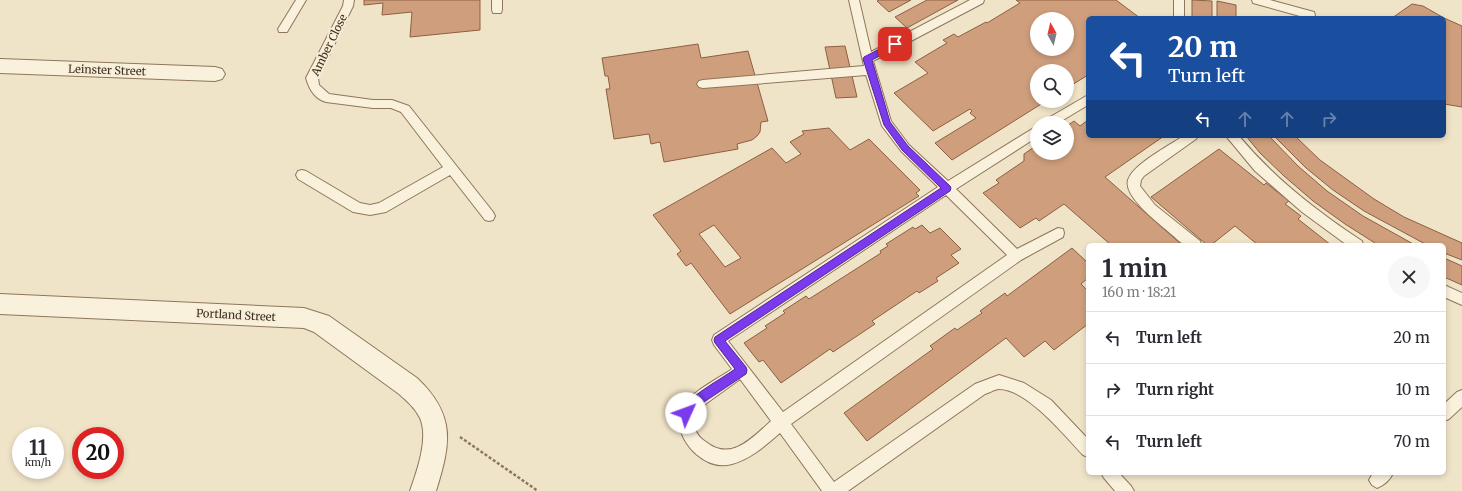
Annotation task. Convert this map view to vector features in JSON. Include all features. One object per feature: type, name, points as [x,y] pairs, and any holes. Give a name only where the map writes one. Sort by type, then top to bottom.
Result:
[{"type":"street","name":"Leinster Street","points":[[0,66],[215,74]]},
{"type":"street","name":"Portland Street","points":[[0,304],[304,318],[321,323],[408,386],[419,395],[427,405],[433,419],[436,433],[435,449],[423,491]]},
{"type":"lane","points":[[283,29],[300,0]]},
{"type":"lane","name":"Amber Close","points":[[349,0],[348,6],[312,78],[314,87],[326,98],[392,104],[405,109],[489,216]]},
{"type":"lane","points":[[854,0],[868,64],[886,123],[905,148],[1016,256]]},
{"type":"lane","points":[[704,84],[868,64],[979,0]]},
{"type":"lane","points":[[1179,0],[1179,16]]},
{"type":"lane","points":[[1257,0],[1310,15]]},
{"type":"lane","points":[[1060,116],[1086,99]]},
{"type":"lane","points":[[831,491],[719,340],[947,188],[1030,135]]},
{"type":"lane","points":[[1189,138],[1140,172],[1134,178],[1134,185],[1136,192],[1147,204],[1193,243]]},
{"type":"lane","points":[[1234,138],[1250,158],[1288,194],[1326,224],[1354,243]]},
{"type":"lane","points":[[302,175],[357,208],[370,210],[382,208],[451,168]]},
{"type":"lane","points":[[742,370],[695,403],[686,413],[685,425],[692,439],[706,454],[724,459],[743,453],[781,422],[1016,256],[1058,234]]},
{"type":"lane","points":[[1446,292],[1462,299]]},
{"type":"lane","points":[[835,491],[980,389],[999,382],[1019,388],[1046,405],[1086,448]]},
{"type":"lane","points":[[1446,412],[1462,397]]},
{"type":"lane","points":[[1111,475],[1126,491]]},
{"type":"path","points":[[433,419],[538,491]]},
{"type":"building","points":[[364,0],[480,0],[480,30],[410,37],[412,12],[382,15],[383,3],[364,5]]},
{"type":"building","points":[[911,0],[889,12],[877,1]]},
{"type":"building","points":[[927,0],[958,0],[907,28],[895,17]]},
{"type":"building","points":[[1016,0],[1116,0],[1137,16],[1086,16],[1086,76],[1074,84],[1074,64],[1030,64],[1030,108],[1035,108],[952,160],[935,143],[976,118],[970,113],[972,111],[970,109],[933,131],[894,93],[928,73],[915,62],[947,43],[943,40],[954,34],[958,37],[986,22],[987,23],[1020,3]]},
{"type":"building","points":[[1192,0],[1212,1],[1212,16],[1192,16]]},
{"type":"building","points":[[1217,1],[1236,5],[1236,16],[1217,16]]},
{"type":"building","points":[[1412,4],[1423,6],[1440,16],[1395,16]]},
{"type":"building","points":[[1446,19],[1462,26],[1462,107],[1446,104]]},
{"type":"building","points":[[698,44],[701,58],[748,51],[768,121],[761,122],[760,132],[757,136],[752,140],[737,144],[738,149],[664,162],[660,142],[651,144],[649,134],[614,139],[606,89],[610,89],[608,76],[605,76],[602,58]]},
{"type":"building","points":[[845,46],[857,97],[836,98],[825,47]]},
{"type":"building","points":[[1074,121],[1080,126],[1086,122],[1086,138],[1161,138],[1105,177],[1180,243],[1109,243],[1064,204],[1039,221],[1036,218],[1020,228],[983,193],[999,183],[996,180],[1024,161],[1024,154],[1030,150],[1030,160],[1074,160]]},
{"type":"building","points":[[829,128],[850,150],[869,139],[920,190],[916,193],[919,196],[730,314],[691,263],[686,266],[677,254],[681,251],[653,215],[772,148],[786,163],[801,154],[790,142],[804,134],[802,131]],"holes":[[[714,225],[741,258],[725,267],[699,234]]]},
{"type":"building","points":[[1248,138],[1271,138],[1298,166],[1327,191],[1363,216],[1411,243],[1375,243],[1313,201],[1260,153]]},
{"type":"building","points":[[1276,138],[1297,138],[1320,160],[1374,199],[1404,217],[1462,243],[1462,260],[1446,254],[1446,243],[1423,243],[1364,211],[1333,190],[1306,168]]},
{"type":"building","points":[[1219,149],[1264,185],[1266,183],[1289,201],[1285,204],[1301,216],[1298,219],[1328,243],[1256,243],[1235,226],[1214,243],[1205,243],[1151,197]]},
{"type":"building","points":[[922,225],[930,233],[940,228],[961,249],[951,255],[959,263],[936,278],[938,281],[919,293],[917,291],[872,321],[875,324],[833,352],[830,349],[781,383],[763,360],[759,362],[744,343],[767,328],[765,326],[785,313],[783,311],[806,296],[809,299],[881,253],[880,251],[888,246],[886,244],[913,227],[915,229]]},
{"type":"building","points":[[1072,248],[1086,261],[1086,280],[1081,284],[1086,289],[1086,326],[1054,350],[1045,341],[1024,357],[1006,338],[867,441],[844,413],[933,349],[930,346],[955,328],[957,330],[982,313],[980,311],[1005,293],[1007,296]]},
{"type":"building","points":[[1446,259],[1462,266],[1462,285],[1446,278]]},
{"type":"route","points":[[686,413],[695,403],[742,370],[719,340],[947,188],[905,148],[886,123],[867,59],[895,44]]}]
